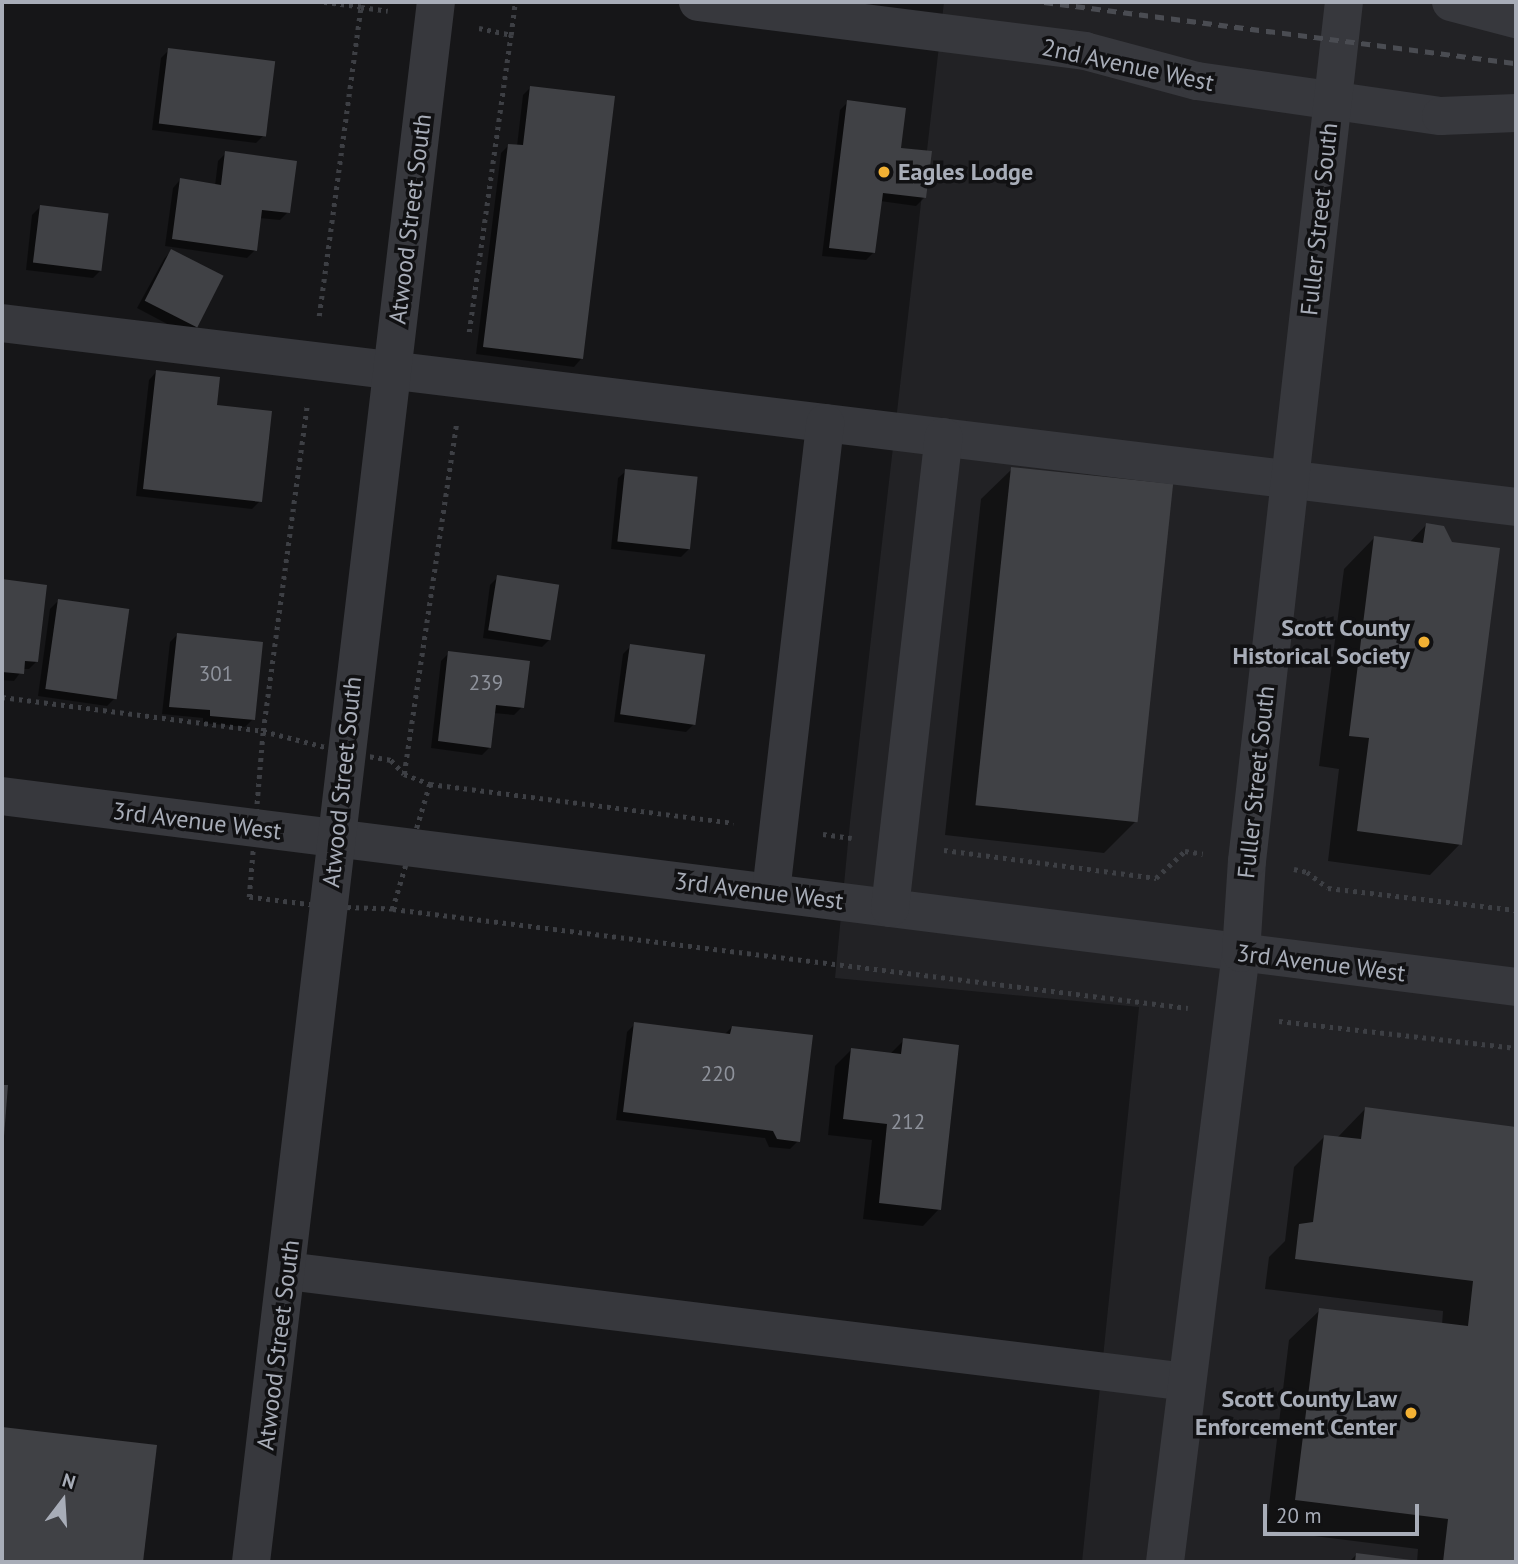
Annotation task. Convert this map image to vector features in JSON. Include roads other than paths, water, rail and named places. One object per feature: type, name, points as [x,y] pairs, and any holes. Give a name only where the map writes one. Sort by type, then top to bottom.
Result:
[{"type":"street","name":"Atwood Street South","points":[[251,1562],[436,2]]},
{"type":"street","name":"2nd Avenue West","points":[[698,2],[1085,51],[1197,81],[1441,116],[1516,113]]},
{"type":"street","name":"Fuller Street South","points":[[1166,1562],[1186,1382],[1241,953],[1247,861],[1344,2]]},
{"type":"street","points":[[1451,2],[1516,19]]},
{"type":"street","points":[[2,323],[1516,507]]},
{"type":"street","points":[[771,892],[825,423]]},
{"type":"street","points":[[890,908],[944,437]]},
{"type":"street","name":"3rd Avenue West","points":[[2,796],[1516,987]]},
{"type":"street","points":[[287,1271],[1186,1382]]},
{"type":"railway","points":[[1044,2],[1516,63]]},
{"type":"place","name":"Eagles Lodge","points":[[884,172]]},
{"type":"place","name":"Scott County Historical Society","points":[[1424,642]]},
{"type":"place","name":"Scott County Law Enforcement Center","points":[[1411,1413]]}]
